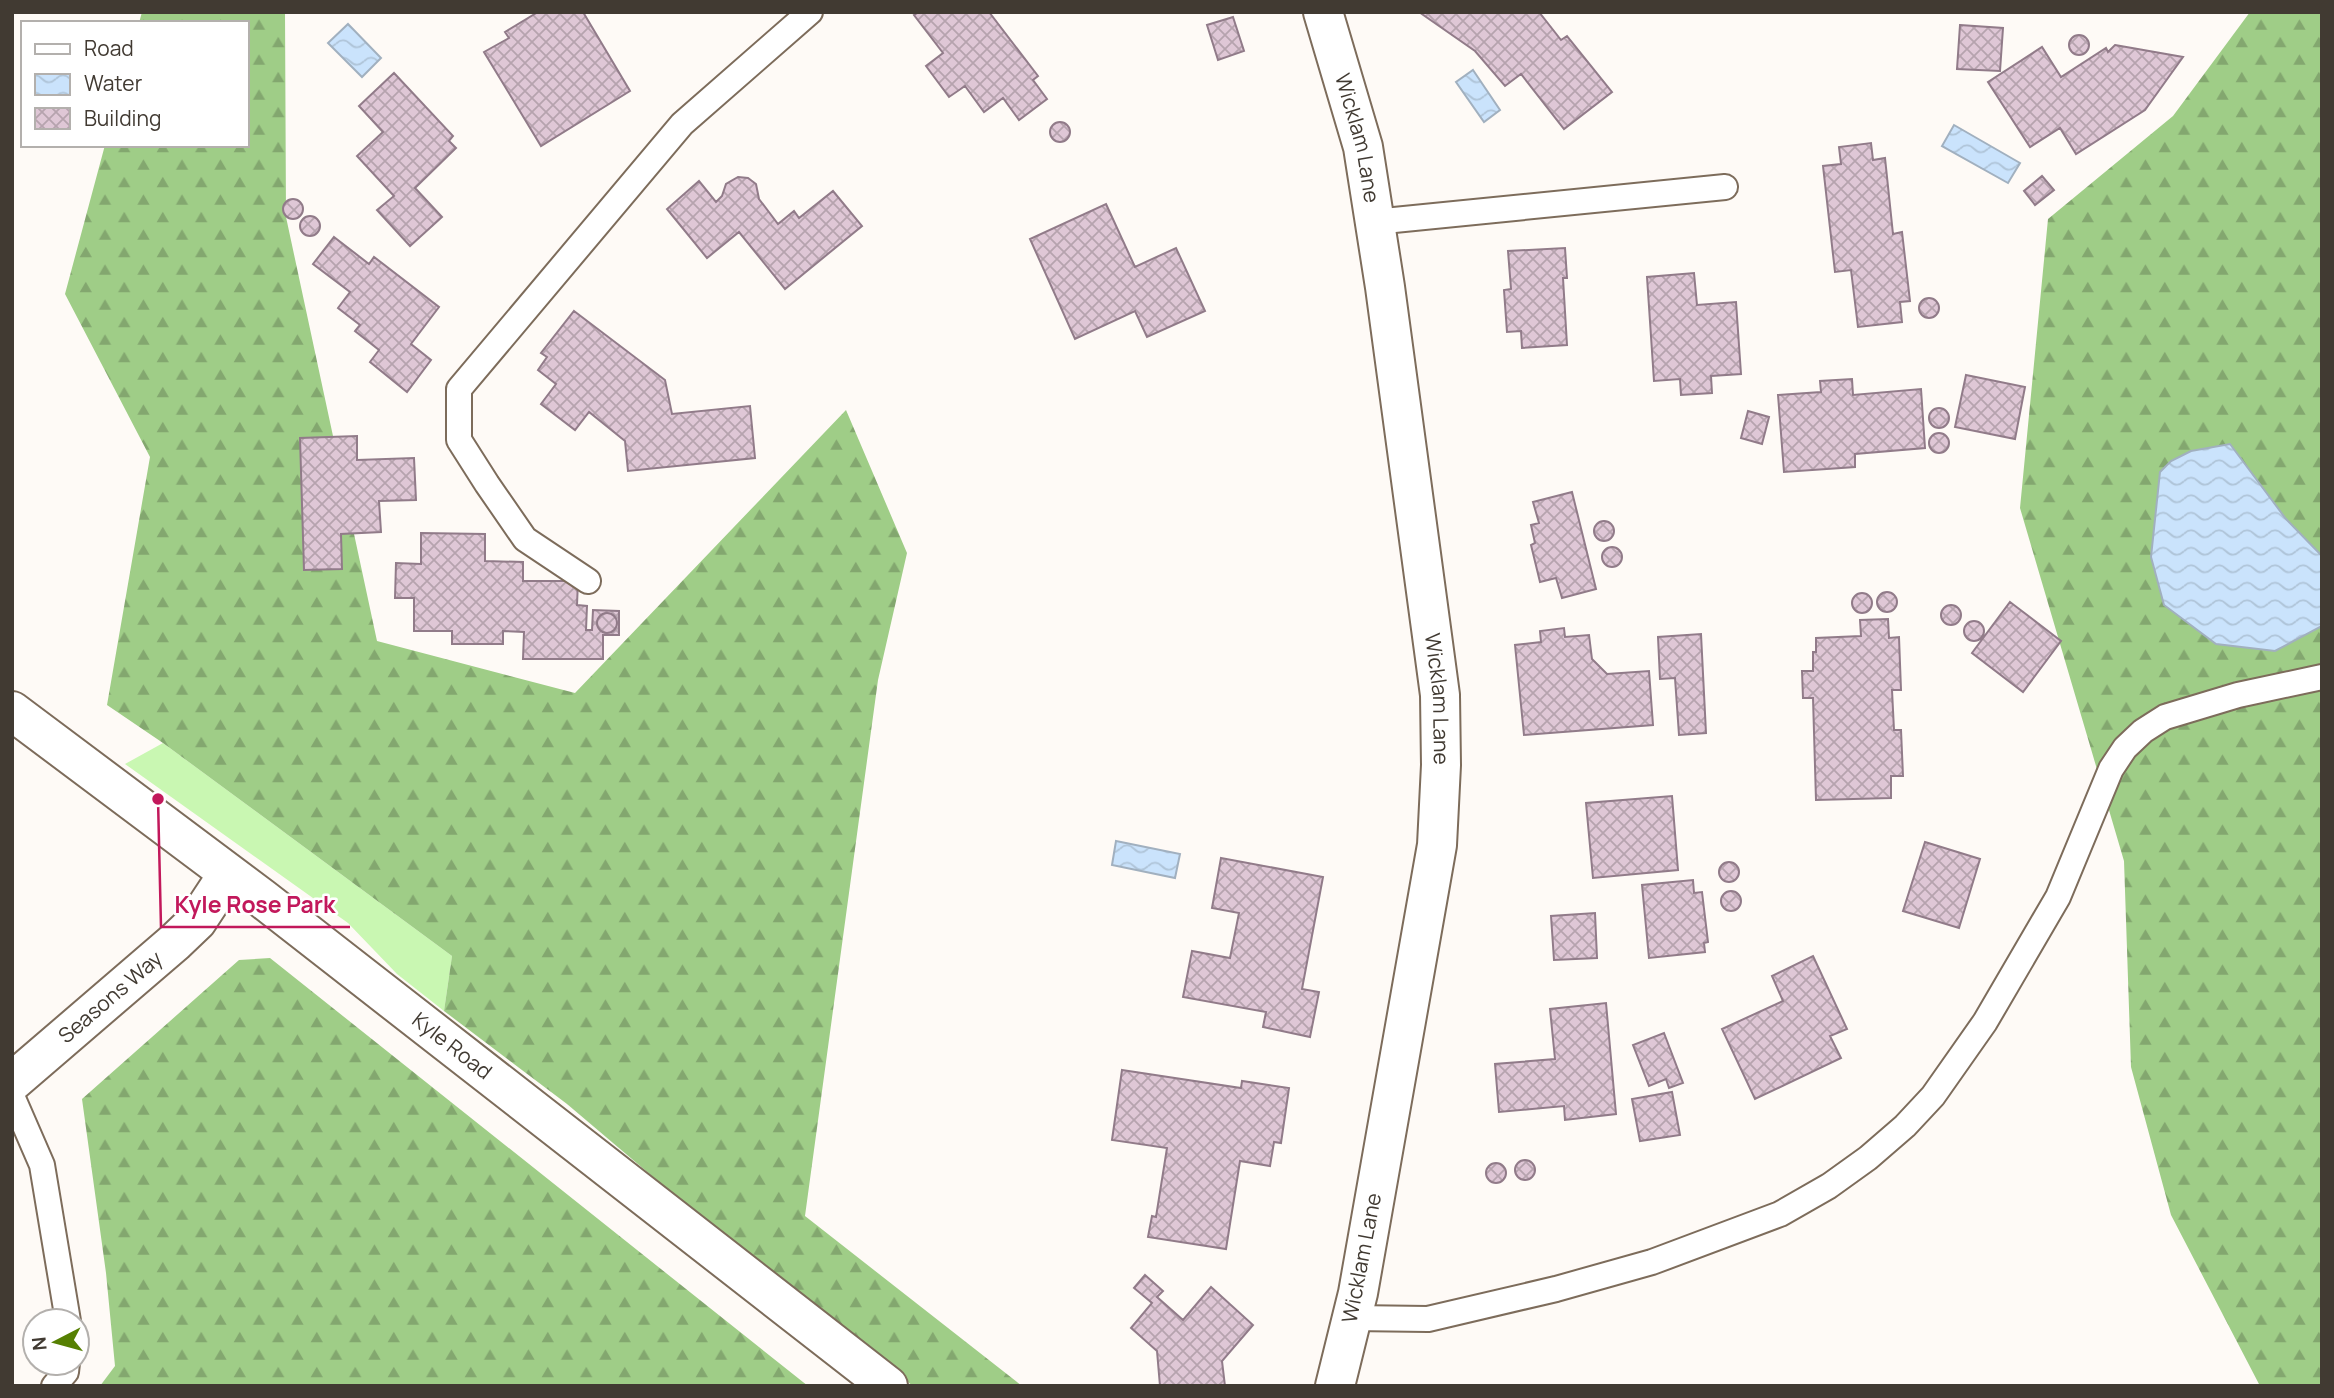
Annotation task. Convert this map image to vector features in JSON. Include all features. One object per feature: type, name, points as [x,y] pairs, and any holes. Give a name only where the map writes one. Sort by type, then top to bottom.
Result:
[{"type":"street","name":"Wicklam Lane","points":[[1323,12],[1363,148],[1440,695],[1441,765],[1437,845],[1358,1293],[1335,1386]]},
{"type":"street","name":"Kyle Road","points":[[12,711],[228,874],[888,1386]]},
{"type":"street","name":"Seasons Way","points":[[12,1082],[176,942],[197,921],[228,874]]},
{"type":"lane","points":[[588,581],[525,539],[495,495],[459,440],[459,389],[682,124],[810,12]]},
{"type":"lane","points":[[1374,222],[1725,187]]},
{"type":"lane","points":[[1352,1318],[1428,1319],[1556,1289],[1652,1262],[1780,1214],[1829,1186],[1868,1158],[1905,1126],[1933,1096],[1985,1022],[2058,897],[2111,769],[2125,748],[2143,731],[2165,717],[2238,695],[2322,677]]},
{"type":"lane","points":[[12,1096],[42,1165],[66,1307]]},
{"type":"green space","points":[[142,12],[285,12],[286,217],[377,641],[575,693],[846,410],[907,553],[878,680],[805,1216],[1022,1386],[913,1386],[757,1265],[567,1104],[444,1011],[452,956],[163,743],[107,705],[150,457],[65,294],[104,147],[248,147],[248,21],[140,21]]},
{"type":"green space","points":[[2250,12],[2322,12],[2322,556],[2286,519],[2230,444],[2154,547],[2151,557],[2275,651],[2322,626],[2322,1386],[2260,1386],[2171,1215],[2131,1067],[2124,861],[2020,508],[2048,219],[2173,116]]},
{"type":"green space","points":[[163,743],[452,956],[444,1011],[397,974],[348,923],[125,764]]},
{"type":"green space","points":[[270,958],[808,1386],[100,1386],[115,1366],[106,1273],[82,1099],[239,960]]},
{"type":"water","points":[[348,24],[381,58],[362,77],[328,43]]},
{"type":"water","points":[[1473,70],[1500,110],[1484,122],[1456,82]]},
{"type":"water","points":[[1954,125],[2020,163],[2008,183],[1942,146]]},
{"type":"water","points":[[2230,444],[2286,519],[2322,556],[2322,626],[2275,651],[2216,644],[2164,605],[2151,557],[2160,472],[2171,461],[2191,451]]},
{"type":"water","points":[[1116,841],[1180,854],[1175,878],[1112,865]]},
{"type":"building","points":[[538,12],[583,12],[630,91],[541,146],[484,52],[509,38],[505,32]]},
{"type":"building","points":[[919,12],[989,12],[1038,76],[1033,80],[1047,99],[1019,120],[1003,98],[984,112],[965,86],[949,97],[926,66],[943,53],[914,15]]},
{"type":"building","points":[[1419,12],[1539,12],[1561,40],[1567,36],[1612,92],[1564,129],[1521,74],[1505,86],[1475,51]]},
{"type":"building","points":[[1233,17],[1244,51],[1218,60],[1207,25]]},
{"type":"building","points":[[1960,25],[2003,28],[2000,71],[1957,69]]},
{"type":"building","points":[[2079,35],[2086,38],[2089,45],[2086,52],[2079,55],[2072,52],[2069,45],[2072,38]]},
{"type":"building","points":[[2115,45],[2183,57],[2145,110],[2076,154],[2060,128],[2030,147],[1988,82],[2042,47],[2061,77],[2106,48],[2108,52]]},
{"type":"building","points":[[394,73],[453,136],[449,141],[456,148],[415,188],[442,217],[410,246],[377,210],[394,196],[357,156],[383,132],[359,106]]},
{"type":"building","points":[[1060,122],[1067,125],[1070,132],[1067,139],[1060,142],[1053,139],[1050,132],[1053,125]]},
{"type":"building","points":[[1871,143],[1873,160],[1885,158],[1893,234],[1902,232],[1910,301],[1900,302],[1902,322],[1858,327],[1851,270],[1835,272],[1823,166],[1841,164],[1839,147]]},
{"type":"building","points":[[2042,176],[2054,190],[2035,205],[2024,191]]},
{"type":"building","points":[[738,177],[748,178],[756,184],[759,199],[778,224],[794,211],[799,218],[833,191],[862,226],[785,289],[739,232],[707,258],[667,209],[699,181],[716,202],[722,196],[726,184]]},
{"type":"building","points":[[293,199],[300,202],[303,209],[300,216],[293,219],[286,216],[283,209],[286,202]]},
{"type":"building","points":[[1106,204],[1135,267],[1176,248],[1205,311],[1147,337],[1135,311],[1075,339],[1030,239]]},
{"type":"building","points":[[310,216],[317,219],[320,226],[317,233],[310,236],[303,233],[300,226],[303,219]]},
{"type":"building","points":[[334,237],[369,264],[374,257],[439,307],[411,344],[431,360],[407,392],[370,362],[379,350],[355,331],[360,325],[338,308],[350,292],[313,264]]},
{"type":"building","points":[[1565,248],[1567,278],[1563,278],[1567,345],[1522,348],[1521,331],[1507,332],[1504,290],[1511,289],[1508,251]]},
{"type":"building","points":[[1694,273],[1697,305],[1736,302],[1741,374],[1711,376],[1712,393],[1681,395],[1680,379],[1654,381],[1647,277]]},
{"type":"building","points":[[1929,298],[1936,301],[1939,308],[1936,315],[1929,318],[1922,315],[1919,308],[1922,301]]},
{"type":"building","points":[[574,311],[665,380],[672,414],[750,406],[755,458],[628,471],[625,441],[589,412],[575,430],[541,404],[556,384],[538,370],[547,357],[541,353]]},
{"type":"building","points":[[1966,375],[2025,387],[2015,439],[1955,427]]},
{"type":"building","points":[[1852,379],[1853,395],[1921,389],[1925,448],[1855,454],[1855,467],[1784,472],[1778,395],[1821,392],[1820,381]]},
{"type":"building","points":[[1939,408],[1946,411],[1949,418],[1946,425],[1939,428],[1932,425],[1929,418],[1932,411]]},
{"type":"building","points":[[1748,411],[1769,417],[1762,444],[1741,438]]},
{"type":"building","points":[[1939,433],[1946,436],[1949,443],[1946,450],[1939,453],[1932,450],[1929,443],[1932,436]]},
{"type":"building","points":[[357,436],[357,460],[414,458],[416,500],[379,501],[381,532],[341,534],[342,569],[304,570],[300,438]]},
{"type":"building","points":[[1572,492],[1596,589],[1562,598],[1556,578],[1540,582],[1531,545],[1535,543],[1531,525],[1539,523],[1533,502]]},
{"type":"building","points":[[1604,521],[1611,524],[1614,531],[1611,538],[1604,541],[1597,538],[1594,531],[1597,524]]},
{"type":"building","points":[[421,533],[485,534],[485,561],[523,562],[523,581],[578,581],[577,605],[587,606],[586,630],[592,630],[593,610],[619,611],[619,635],[603,635],[603,659],[523,659],[524,632],[503,631],[503,644],[452,644],[452,631],[414,631],[414,598],[395,598],[396,563],[421,564]]},
{"type":"building","points":[[1612,547],[1619,550],[1622,557],[1619,564],[1612,567],[1605,564],[1602,557],[1605,550]]},
{"type":"building","points":[[1887,592],[1894,595],[1897,602],[1894,609],[1887,612],[1880,609],[1877,602],[1880,595]]},
{"type":"building","points":[[1862,593],[1869,596],[1872,603],[1869,610],[1862,613],[1855,610],[1852,603],[1855,596]]},
{"type":"building","points":[[2010,602],[2061,641],[2023,692],[1972,653]]},
{"type":"building","points":[[1951,605],[1958,608],[1961,615],[1958,622],[1951,625],[1944,622],[1941,615],[1944,608]]},
{"type":"building","points":[[607,613],[614,616],[617,623],[614,630],[607,633],[600,630],[597,623],[600,616]]},
{"type":"building","points":[[1888,619],[1889,638],[1899,637],[1901,690],[1892,690],[1894,730],[1901,730],[1903,776],[1891,776],[1891,798],[1816,800],[1813,698],[1803,698],[1802,671],[1813,671],[1816,638],[1861,636],[1860,620]]},
{"type":"building","points":[[1974,621],[1981,624],[1984,631],[1981,638],[1974,641],[1967,638],[1964,631],[1967,624]]},
{"type":"building","points":[[1564,628],[1565,637],[1589,635],[1592,659],[1607,674],[1649,671],[1653,725],[1524,735],[1515,645],[1541,642],[1540,631]]},
{"type":"building","points":[[1701,634],[1706,733],[1679,735],[1675,678],[1660,679],[1658,637]]},
{"type":"building","points":[[1672,796],[1678,870],[1593,878],[1586,803]]},
{"type":"building","points":[[1925,842],[1980,859],[1959,928],[1903,911]]},
{"type":"building","points":[[1221,858],[1323,877],[1302,989],[1319,992],[1310,1037],[1263,1027],[1266,1012],[1183,997],[1192,951],[1230,958],[1239,913],[1212,908]]},
{"type":"building","points":[[1729,862],[1736,865],[1739,872],[1736,879],[1729,882],[1722,879],[1719,872],[1722,865]]},
{"type":"building","points":[[1693,880],[1694,893],[1702,892],[1708,942],[1704,943],[1705,952],[1649,958],[1642,885]]},
{"type":"building","points":[[1731,891],[1738,894],[1741,901],[1738,908],[1731,911],[1724,908],[1721,901],[1724,894]]},
{"type":"building","points":[[1595,913],[1597,958],[1554,960],[1551,916]]},
{"type":"building","points":[[1813,956],[1847,1029],[1830,1036],[1841,1058],[1755,1099],[1722,1029],[1783,1001],[1772,976]]},
{"type":"building","points":[[1606,1003],[1616,1114],[1565,1120],[1564,1106],[1499,1112],[1495,1064],[1555,1059],[1550,1009]]},
{"type":"building","points":[[1664,1033],[1683,1083],[1669,1088],[1666,1079],[1649,1086],[1633,1045]]},
{"type":"building","points":[[1122,1070],[1241,1088],[1242,1081],[1289,1088],[1281,1143],[1274,1142],[1270,1166],[1240,1161],[1226,1249],[1148,1237],[1152,1216],[1156,1217],[1167,1148],[1112,1140]]},
{"type":"building","points":[[1672,1092],[1680,1135],[1640,1141],[1632,1099]]},
{"type":"building","points":[[1525,1160],[1532,1163],[1535,1170],[1532,1177],[1525,1180],[1518,1177],[1515,1170],[1518,1163]]},
{"type":"building","points":[[1496,1163],[1503,1166],[1506,1173],[1503,1180],[1496,1183],[1489,1180],[1486,1173],[1489,1166]]},
{"type":"building","points":[[1145,1275],[1163,1291],[1157,1297],[1183,1320],[1211,1287],[1253,1325],[1222,1361],[1225,1386],[1160,1386],[1157,1351],[1131,1328],[1152,1303],[1134,1288]]},
{"type":"place","name":"Kyle Rose Park","points":[[158,799]]}]
